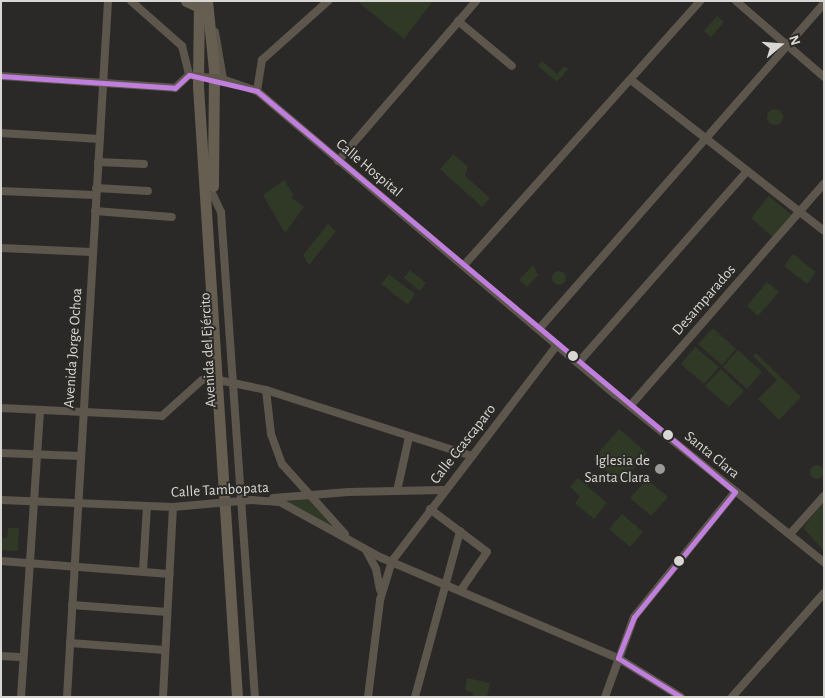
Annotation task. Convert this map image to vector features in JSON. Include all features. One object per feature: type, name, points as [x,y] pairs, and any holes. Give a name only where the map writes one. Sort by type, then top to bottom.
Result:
[{"type":"main road","points":[[186,1],[204,4]]},
{"type":"main road","name":"Avenida del Ejército","points":[[204,4],[214,70],[213,195],[245,697]]},
{"type":"main road","name":"Avenida del Ejército","points":[[204,4],[198,86],[225,383],[224,474],[237,697]]},
{"type":"street","name":"Avenida Jorge Ochoa","points":[[67,697],[80,456],[88,371],[92,252],[108,1]]},
{"type":"street","points":[[131,1],[182,46],[191,76]]},
{"type":"street","points":[[1,76],[104,81],[175,88],[191,76],[222,79],[257,91],[262,60],[328,1]]},
{"type":"street","points":[[338,161],[476,1]]},
{"type":"street","points":[[465,264],[700,1]]},
{"type":"street","points":[[736,1],[824,76]]},
{"type":"street","points":[[539,329],[824,3]]},
{"type":"street","points":[[204,4],[222,79]]},
{"type":"street","points":[[458,21],[512,66]]},
{"type":"street","points":[[631,80],[824,231]]},
{"type":"street","name":"Calle Hospital","points":[[257,91],[338,161],[465,264],[539,329]]},
{"type":"street","points":[[1,133],[100,139]]},
{"type":"street","points":[[98,162],[144,164]]},
{"type":"street","points":[[578,363],[747,171]]},
{"type":"street","name":"Desamparados","points":[[630,406],[824,184]]},
{"type":"street","points":[[1,191],[148,192]]},
{"type":"street","points":[[95,211],[172,217]]},
{"type":"street","points":[[1,248],[92,252]]},
{"type":"street","name":"Santa Clara","points":[[539,329],[735,492],[824,562]]},
{"type":"street","name":"Calle Ccascaparo","points":[[380,600],[392,561],[443,490],[472,456],[558,345]]},
{"type":"street","points":[[1,408],[162,416],[202,380],[266,390],[472,456]]},
{"type":"street","name":"Avenida del Ejército","points":[[225,383],[255,697]]},
{"type":"street","points":[[266,390],[271,434],[277,454],[288,473],[350,539]]},
{"type":"street","points":[[21,697],[40,410]]},
{"type":"street","points":[[397,491],[409,437]]},
{"type":"street","points":[[1,453],[80,456]]},
{"type":"street","points":[[266,499],[309,495],[443,490]]},
{"type":"street","points":[[604,697],[634,617],[735,492]]},
{"type":"street","points":[[790,534],[824,496]]},
{"type":"street","name":"Calle Tambopata","points":[[1,500],[173,507],[266,499],[280,502],[392,561],[618,658],[681,697]]},
{"type":"street","points":[[143,571],[147,506]]},
{"type":"street","points":[[163,697],[173,507]]},
{"type":"street","points":[[430,509],[487,552],[461,590]]},
{"type":"street","points":[[415,697],[447,585],[460,531]]},
{"type":"street","points":[[365,548],[378,576],[380,600],[368,697]]},
{"type":"street","points":[[1,560],[170,574]]},
{"type":"street","points":[[732,697],[824,593]]},
{"type":"street","points":[[72,605],[167,612]]},
{"type":"street","points":[[70,643],[165,650]]},
{"type":"street","points":[[1,656],[23,657]]},
{"type":"green space","points":[[357,1],[433,1],[404,39]]},
{"type":"green space","points":[[717,16],[724,22],[711,37],[704,31]]},
{"type":"green space","points":[[542,61],[557,74],[564,66],[568,69],[557,82],[538,66]]},
{"type":"green space","points":[[772,109],[778,109],[783,114],[781,123],[772,125],[767,120],[767,114]]},
{"type":"green space","points":[[453,154],[468,167],[465,176],[490,198],[482,207],[440,169]]},
{"type":"green space","points":[[284,180],[293,194],[292,198],[304,207],[285,233],[263,195]]},
{"type":"green space","points":[[769,196],[792,215],[773,237],[751,218]]},
{"type":"green space","points":[[328,224],[336,231],[309,265],[303,255]]},
{"type":"green space","points":[[793,254],[816,272],[807,284],[784,266]]},
{"type":"green space","points":[[533,265],[538,275],[527,287],[519,280]]},
{"type":"green space","points":[[410,270],[426,283],[420,291],[404,278]]},
{"type":"green space","points":[[556,271],[562,271],[566,278],[562,285],[556,285],[552,281],[552,275]]},
{"type":"green space","points":[[389,274],[415,294],[408,305],[381,284]]},
{"type":"green space","points":[[767,282],[779,292],[758,316],[747,306]]},
{"type":"green space","points":[[713,328],[736,349],[722,365],[698,344]]},
{"type":"green space","points":[[695,347],[719,367],[704,384],[681,364]]},
{"type":"green space","points":[[738,350],[762,372],[747,389],[723,367]]},
{"type":"green space","points":[[756,353],[801,397],[779,420],[758,399],[777,380],[753,356]]},
{"type":"green space","points":[[721,369],[744,391],[729,407],[705,386]]},
{"type":"green space","points":[[619,429],[647,453],[621,484],[593,459]]},
{"type":"green space","points":[[814,465],[820,465],[824,472],[820,479],[814,479],[810,475],[810,469]]},
{"type":"green space","points":[[578,478],[607,503],[594,519],[575,503],[580,496],[570,487]]},
{"type":"green space","points":[[647,479],[668,497],[651,516],[630,498]]},
{"type":"green space","points":[[308,499],[334,528],[285,502]]},
{"type":"green space","points":[[824,501],[824,551],[803,528]]},
{"type":"green space","points":[[622,514],[643,532],[630,547],[609,529]]},
{"type":"green space","points":[[8,528],[19,528],[18,551],[1,550],[1,538],[7,538]]},
{"type":"green space","points":[[467,678],[490,683],[487,697],[472,697],[473,693],[465,690]]},
{"type":"transit line","points":[[1,76],[175,88],[189,75],[257,91],[735,492],[634,617],[618,658],[681,697]]},
{"type":"place","name":"Iglesia de Santa Clara","points":[[660,469]]}]
